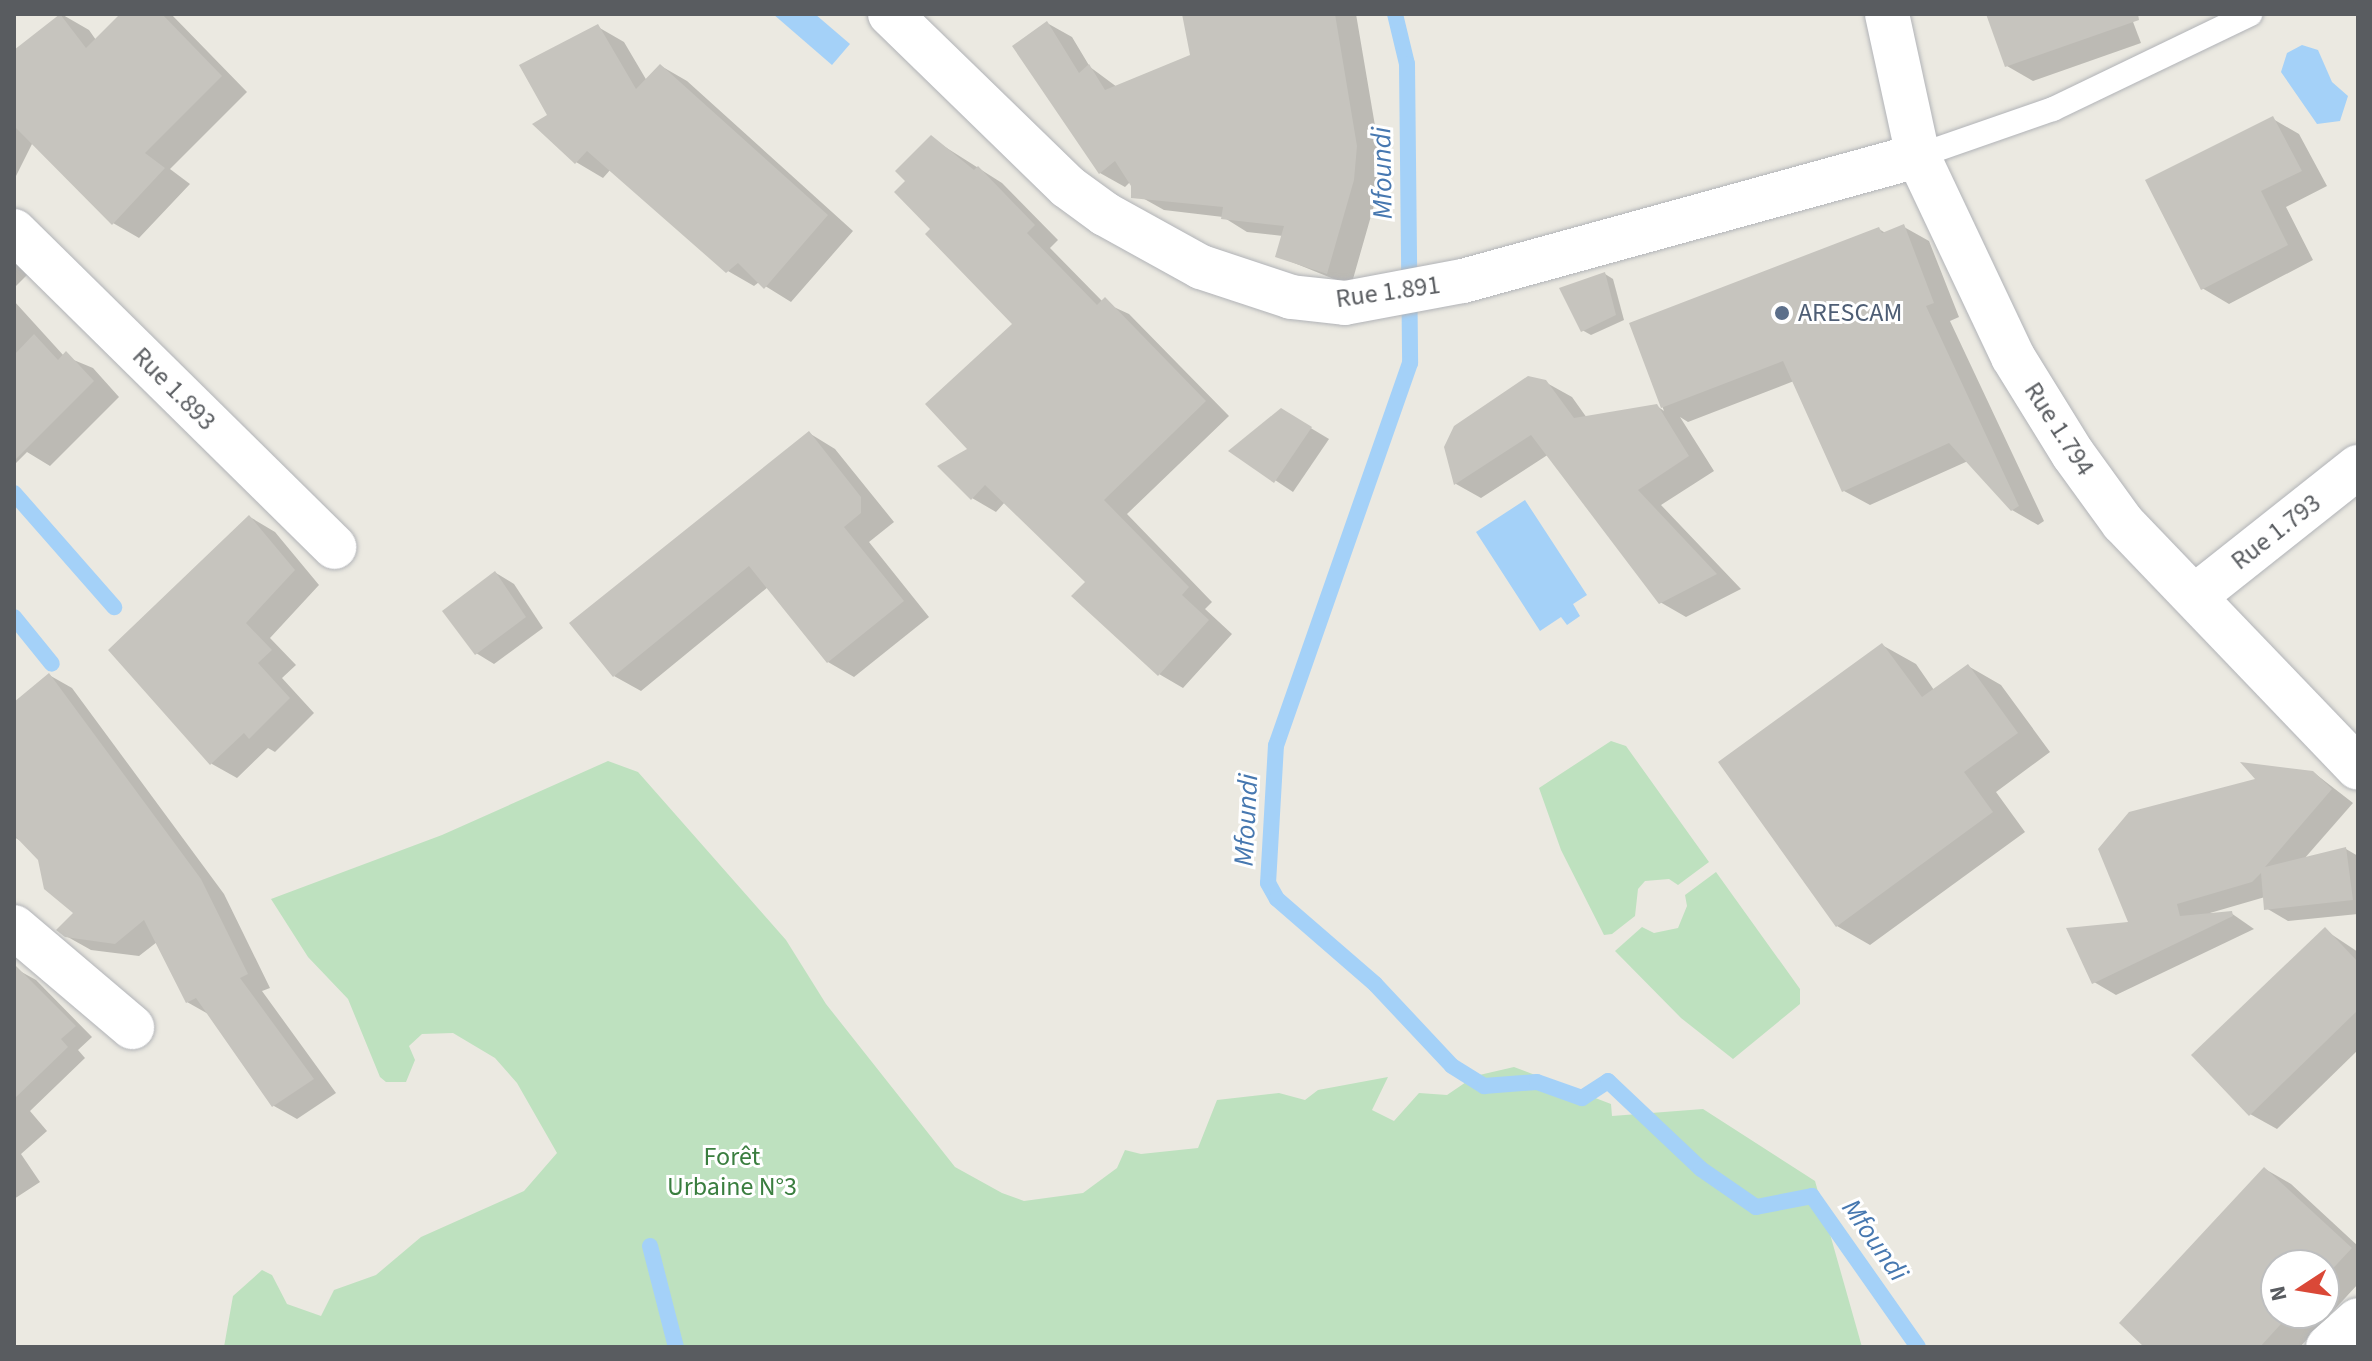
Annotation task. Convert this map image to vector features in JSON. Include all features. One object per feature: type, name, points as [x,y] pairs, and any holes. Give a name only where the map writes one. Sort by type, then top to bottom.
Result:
[{"type":"street","name":"Rue 1.891","points":[[890,14],[1068,187],[1105,214],[1201,267],[1291,297],[1345,303],[1463,281],[1918,156]]},
{"type":"street","name":"Rue 1.794","points":[[1887,14],[1918,156],[2013,357],[2073,454],[2123,523],[2358,768]]},
{"type":"street","name":"Rue 1.893","points":[[14,231],[335,547]]},
{"type":"street","name":"Rue 1.793","points":[[2195,596],[2358,467]]},
{"type":"street","points":[[14,927],[132,1027]]},
{"type":"street","points":[[2328,1347],[2358,1320]]},
{"type":"lane","points":[[1918,156],[2053,109],[2250,14]]},
{"type":"green space","points":[[1611,741],[1626,746],[1709,862],[1678,885],[1669,879],[1645,881],[1638,889],[1635,916],[1612,934],[1604,935],[1561,850],[1539,788]]},
{"type":"green space","name":"Forêt Urbaine N°3","points":[[608,761],[638,772],[786,940],[826,1004],[955,1167],[1002,1193],[1024,1201],[1083,1193],[1117,1168],[1125,1150],[1141,1154],[1198,1148],[1217,1100],[1279,1093],[1305,1100],[1318,1090],[1388,1077],[1372,1110],[1394,1121],[1419,1093],[1447,1095],[1475,1076],[1514,1067],[1611,1104],[1612,1116],[1703,1109],[1815,1181],[1862,1347],[224,1347],[233,1296],[262,1270],[272,1275],[287,1304],[321,1316],[334,1290],[376,1275],[421,1237],[524,1191],[557,1153],[517,1083],[495,1058],[453,1033],[422,1034],[409,1046],[415,1060],[406,1082],[386,1082],[380,1077],[348,999],[308,957],[271,899],[442,835]]},
{"type":"green space","points":[[1716,872],[1800,989],[1800,1004],[1733,1059],[1681,1018],[1615,951],[1642,927],[1654,933],[1678,928],[1687,906],[1685,895]]},
{"type":"water","points":[[773,14],[815,14],[850,44],[832,65]]},
{"type":"water","points":[[2302,45],[2318,50],[2332,82],[2348,96],[2340,121],[2317,124],[2281,72],[2287,53]]},
{"type":"water","points":[[1525,500],[1587,595],[1573,604],[1580,616],[1567,625],[1561,617],[1540,631],[1476,532]]},
{"type":"building","points":[[60,14],[86,48],[120,14],[162,14],[222,76],[145,153],[165,168],[112,225],[14,126],[14,50]]},
{"type":"building","points":[[1182,14],[1335,14],[1357,146],[1354,180],[1327,274],[1275,257],[1284,226],[1221,219],[1223,207],[1131,198],[1131,186],[1115,161],[1099,174],[1012,46],[1047,21],[1079,73],[1089,64],[1105,90],[1190,55]]},
{"type":"building","points":[[1986,14],[2138,14],[2139,20],[2005,67]]},
{"type":"building","points":[[598,24],[636,89],[660,64],[828,215],[764,289],[738,263],[726,273],[587,151],[575,164],[532,124],[547,115],[519,65]]},
{"type":"building","points":[[2273,116],[2302,171],[2261,191],[2288,245],[2201,290],[2145,180]]},
{"type":"building","points":[[931,135],[974,170],[978,166],[1035,225],[1027,233],[1097,305],[1105,297],[1206,401],[1104,500],[1189,587],[1182,595],[1209,620],[1158,676],[1071,596],[1085,582],[985,485],[971,500],[937,466],[967,449],[925,404],[1012,324],[925,234],[930,229],[894,192],[905,181],[895,171]]},
{"type":"building","points":[[1904,224],[1934,303],[1926,306],[2019,506],[2011,511],[1949,443],[1842,492],[1783,361],[1661,408],[1629,323],[1879,227],[1882,233]]},
{"type":"building","points":[[1605,272],[1616,315],[1581,332],[1559,288]]},
{"type":"building","points":[[34,334],[58,360],[66,351],[94,381],[14,461],[14,355]]},
{"type":"building","points":[[1528,376],[1546,380],[1574,418],[1657,404],[1689,456],[1638,490],[1717,574],[1659,604],[1531,435],[1454,485],[1444,447],[1454,426]]},
{"type":"building","points":[[1281,408],[1312,427],[1274,483],[1228,451]]},
{"type":"building","points":[[809,431],[861,497],[861,513],[844,527],[904,601],[827,663],[749,566],[613,677],[569,623]]},
{"type":"building","points":[[249,515],[295,570],[246,623],[272,650],[258,663],[290,698],[249,739],[244,733],[210,765],[108,650]]},
{"type":"building","points":[[495,571],[526,617],[475,655],[442,611]]},
{"type":"building","points":[[1882,643],[1922,697],[1968,664],[2018,733],[1964,772],[1993,812],[1836,927],[1718,762]]},
{"type":"building","points":[[49,673],[201,879],[248,974],[240,978],[314,1079],[272,1107],[196,998],[186,1003],[144,920],[115,944],[65,937],[56,930],[73,913],[44,889],[38,860],[14,835],[14,702]]},
{"type":"building","points":[[2240,762],[2313,771],[2332,789],[2265,867],[2346,847],[2353,900],[2264,910],[2261,873],[2252,882],[2177,904],[2180,916],[2232,911],[2233,916],[2092,984],[2066,928],[2128,922],[2098,849],[2129,812],[2255,779]]},
{"type":"building","points":[[2325,927],[2358,962],[2358,1010],[2249,1116],[2191,1055]]},
{"type":"building","points":[[14,964],[76,1026],[61,1039],[68,1047],[14,1099]]},
{"type":"building","points":[[2264,1167],[2352,1248],[2340,1261],[2340,1249],[2260,1249],[2260,1329],[2276,1329],[2260,1347],[2144,1347],[2119,1323]]},
{"type":"waterway","name":"Mfoundi","points":[[1395,14],[1407,64],[1410,363],[1276,745],[1268,883],[1277,899],[1375,984],[1452,1066],[1484,1086],[1537,1082],[1582,1098],[1608,1081],[1701,1169],[1756,1207],[1812,1196],[1918,1347]]},
{"type":"waterway","points":[[14,493],[114,607]]},
{"type":"waterway","points":[[14,617],[52,664]]},
{"type":"waterway","points":[[650,1246],[676,1347]]},
{"type":"place","name":"ARESCAM","points":[[1782,313]]}]
